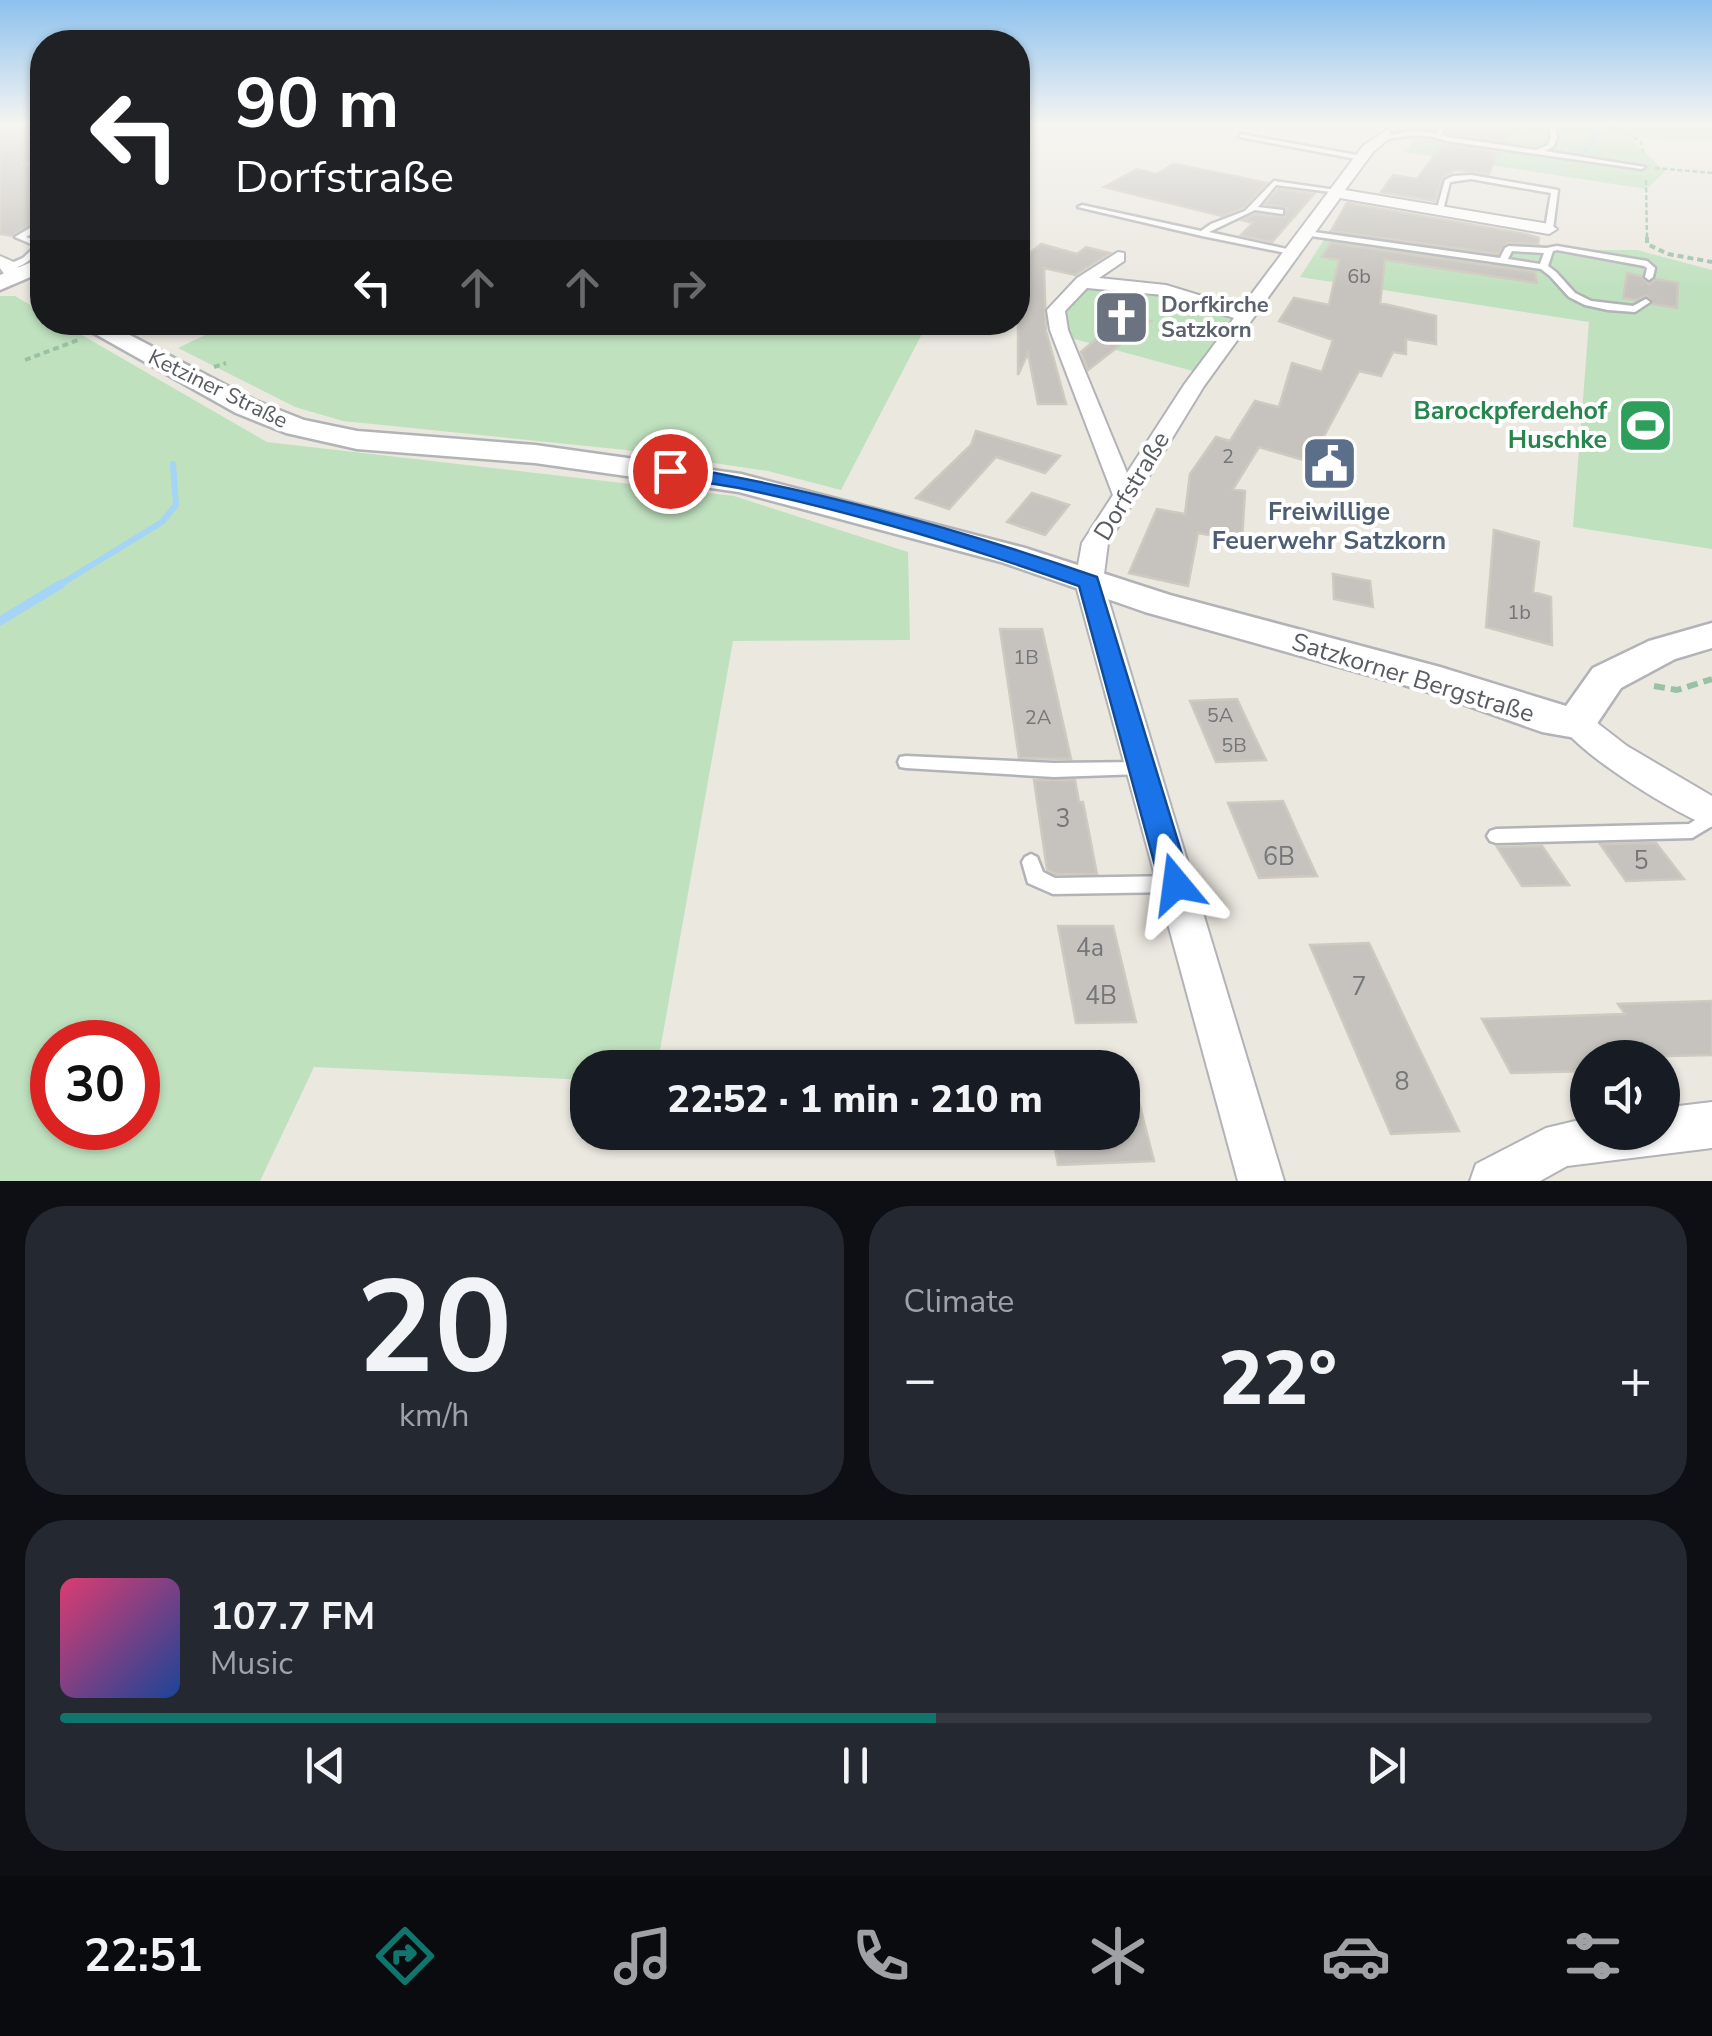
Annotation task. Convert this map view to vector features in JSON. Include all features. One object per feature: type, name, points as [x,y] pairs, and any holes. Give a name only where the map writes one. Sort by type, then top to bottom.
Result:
[{"type":"street","name":"Dorfstraße","points":[[1090,582],[1095,542],[1124,494],[1244,315],[1347,179]]},
{"type":"street","points":[[1338,192],[1549,229]]},
{"type":"street","points":[[1118,257],[1083,282],[1056,310],[1059,330],[1124,494]]},
{"type":"street","points":[[1083,282],[1166,290],[1244,315]]},
{"type":"street","name":"Ketziner Straße","points":[[109,335],[246,407],[296,427],[357,440],[536,454],[707,476],[956,539],[1090,582]]},
{"type":"street","points":[[1090,582],[1261,1181]]},
{"type":"street","name":"Satzkorner Bergstraße","points":[[1090,582],[1440,681],[1542,717],[1576,723]]},
{"type":"street","points":[[1712,635],[1662,650],[1607,678],[1576,723],[1615,755],[1712,814]]},
{"type":"street","points":[[1680,1129],[1712,1125]]},
{"type":"street","points":[[1494,1181],[1570,1143]]},
{"type":"lane","points":[[1439,210],[1450,179]]},
{"type":"lane","points":[[1464,179],[1555,192],[1549,229]]},
{"type":"lane","points":[[1202,234],[1208,226],[1246,214],[1266,190],[1279,182],[1338,192]]},
{"type":"lane","points":[[1082,208],[1292,253]]},
{"type":"lane","points":[[1253,208],[1280,212]]},
{"type":"lane","points":[[1307,234],[1543,267],[1562,281],[1566,290],[1587,301],[1635,310],[1646,302]]},
{"type":"lane","points":[[1503,262],[1508,248],[1557,248],[1647,264],[1651,268],[1649,277]]},
{"type":"lane","points":[[1543,267],[1549,251]]},
{"type":"lane","points":[[11,276],[30,256]]},
{"type":"lane","points":[[906,762],[1054,770],[1143,768]]},
{"type":"lane","points":[[1496,836],[1692,831],[1712,814]]},
{"type":"lane","points":[[1032,862],[1035,877],[1053,886],[1176,884]]},
{"type":"path","points":[[1646,179],[1647,244],[1668,254],[1712,262]]},
{"type":"path","points":[[25,360],[77,335]]},
{"type":"green space","points":[[1582,179],[1657,179],[1646,189]]},
{"type":"green space","name":"Barockpferdehof Huschke","points":[[1342,212],[1574,250],[1637,250],[1712,270],[1712,549],[1573,527],[1589,322],[1300,277]]},
{"type":"green space","points":[[1085,286],[1163,292],[1232,316],[1193,371],[1071,338],[1064,311]]},
{"type":"green space","points":[[0,296],[15,296],[30,305],[30,335],[82,335],[267,442],[734,496],[908,552],[910,640],[733,641],[660,1050],[570,1050],[570,1079],[314,1067],[260,1181],[0,1181]]},
{"type":"green space","points":[[205,335],[921,335],[841,490],[768,471],[626,450],[343,421],[295,407],[178,348]]},
{"type":"building","points":[[0,179],[30,179],[30,224],[12,236],[0,234]]},
{"type":"building","points":[[1118,179],[1248,179],[1267,183],[1243,208],[1222,216],[1104,187]]},
{"type":"building","points":[[1390,179],[1442,179],[1435,201],[1381,192]]},
{"type":"building","points":[[1278,189],[1314,194],[1272,242],[1241,235],[1253,223],[1242,220],[1256,214],[1285,217],[1286,208],[1265,204]]},
{"type":"building","points":[[1347,203],[1526,234],[1539,238],[1538,244],[1507,243],[1498,254],[1331,231]]},
{"type":"building","points":[[1331,243],[1535,272],[1537,283],[1385,260],[1380,303],[1436,316],[1436,344],[1406,339],[1406,354],[1393,352],[1381,376],[1359,371],[1310,462],[1259,447],[1233,489],[1245,491],[1242,541],[1198,533],[1188,586],[1129,573],[1157,509],[1185,514],[1190,474],[1216,437],[1230,441],[1255,401],[1279,407],[1292,363],[1322,372],[1333,340],[1279,321],[1294,298],[1329,305],[1339,260],[1322,257]]},
{"type":"building","points":[[1041,244],[1077,254],[1086,247],[1110,253],[1075,275],[1044,268],[1046,331],[1066,404],[1038,404],[1028,353],[1018,375],[1018,335],[1030,335],[1030,253]]},
{"type":"building","points":[[1627,273],[1641,276],[1649,284],[1656,279],[1678,283],[1677,308],[1653,304],[1648,296],[1636,300],[1623,298]]},
{"type":"building","points":[[1126,314],[1151,321],[1088,370],[1081,352]]},
{"type":"building","points":[[976,431],[1060,456],[1045,473],[996,457],[949,509],[916,498],[971,445]]},
{"type":"building","points":[[1032,493],[1069,505],[1045,535],[1007,522]]},
{"type":"building","points":[[1494,530],[1539,542],[1533,592],[1551,597],[1552,645],[1486,627]]},
{"type":"building","points":[[1333,574],[1370,581],[1373,607],[1334,599]]},
{"type":"building","points":[[1000,629],[1042,629],[1071,759],[1019,758]]},
{"type":"building","points":[[1237,699],[1266,760],[1216,762],[1190,701]]},
{"type":"building","points":[[1034,780],[1075,780],[1097,874],[1055,874],[1047,870]]},
{"type":"building","points":[[1283,801],[1317,876],[1259,878],[1228,803]]},
{"type":"building","points":[[1656,843],[1684,879],[1626,881],[1600,844]]},
{"type":"building","points":[[1542,846],[1569,885],[1522,886],[1497,847]]},
{"type":"building","points":[[1058,926],[1113,926],[1136,1022],[1076,1023]]},
{"type":"building","points":[[1369,943],[1459,1131],[1391,1134],[1310,945]]},
{"type":"building","points":[[1712,1001],[1712,1055],[1680,1056],[1680,1040],[1570,1040],[1570,1071],[1511,1073],[1482,1019],[1625,1014],[1618,1004]]},
{"type":"building","points":[[1140,1106],[1154,1161],[1058,1165],[1055,1150],[1140,1150]]},
{"type":"waterway","points":[[56,587],[162,522],[176,505],[173,464]]},
{"type":"waterway","points":[[0,621],[61,584]]},
{"type":"place","name":"Dorfkirche Satzkorn","points":[[1122,318]]},
{"type":"place","name":"Barockpferdehof Huschke","points":[[1646,425]]},
{"type":"place","name":"Freiwillige Feuerwehr Satzkorn","points":[[1329,463]]},
{"type":"route","points":[[670,471],[742,483],[907,526],[1013,555],[1090,582],[1176,884]]}]
